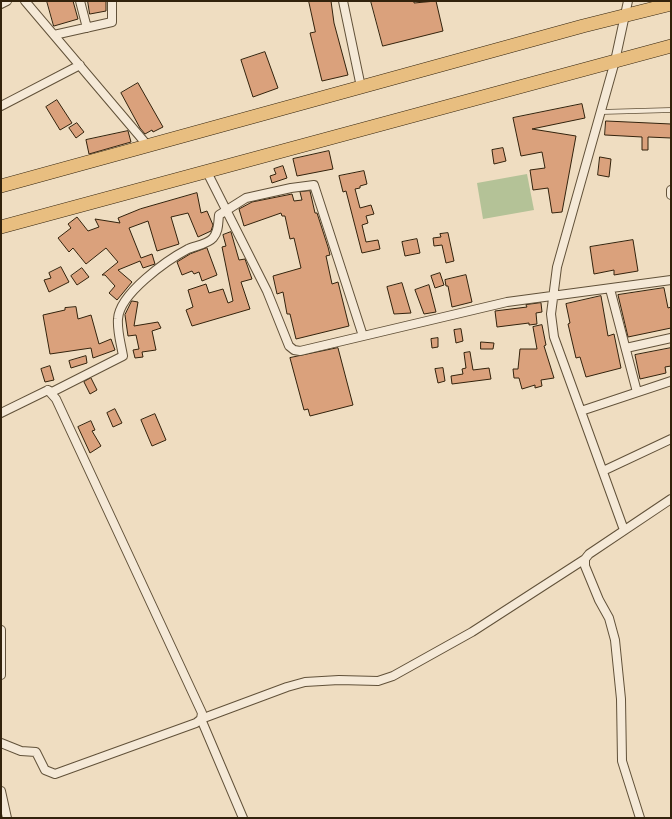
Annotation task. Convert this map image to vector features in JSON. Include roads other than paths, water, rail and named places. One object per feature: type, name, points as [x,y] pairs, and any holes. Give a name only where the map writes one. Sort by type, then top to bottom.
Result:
[{"type":"main road","points":[[1,186],[671,4]]},
{"type":"main road","points":[[1,227],[671,46]]},
{"type":"street","points":[[1,4],[7,1]]},
{"type":"street","points":[[25,1],[148,146]]},
{"type":"street","points":[[80,1],[87,28]]},
{"type":"street","points":[[54,35],[112,22],[112,1]]},
{"type":"street","points":[[343,1],[361,87]]},
{"type":"street","points":[[624,530],[554,337],[551,314],[552,296],[557,267],[615,61],[628,1]]},
{"type":"street","points":[[1,106],[80,65]]},
{"type":"street","points":[[207,172],[268,291],[289,346],[294,350],[300,351],[507,302],[671,280]]},
{"type":"street","points":[[1,413],[48,390],[52,392],[123,356],[117,318],[124,304],[147,276],[164,262],[212,239],[218,230],[219,215],[246,198],[291,188],[314,185],[363,336]]},
{"type":"street","points":[[671,190],[671,195]]},
{"type":"street","points":[[610,289],[638,392]]},
{"type":"street","points":[[626,348],[671,338]]},
{"type":"street","points":[[581,411],[671,381]]},
{"type":"street","points":[[48,390],[56,399],[185,675],[202,713],[201,719],[243,818]]},
{"type":"street","points":[[603,471],[671,439]]},
{"type":"street","points":[[1,743],[21,751],[36,752],[45,770],[55,774],[196,723],[201,719],[287,687],[305,682],[378,681],[393,676],[472,632],[585,559],[624,530],[671,499]]},
{"type":"street","points":[[585,559],[585,566],[609,618],[615,640],[621,699],[622,761],[640,818]]},
{"type":"street","points":[[1,630],[1,675]]},
{"type":"street","points":[[1,791],[7,818]]},
{"type":"lane","points":[[601,112],[671,110]]}]
